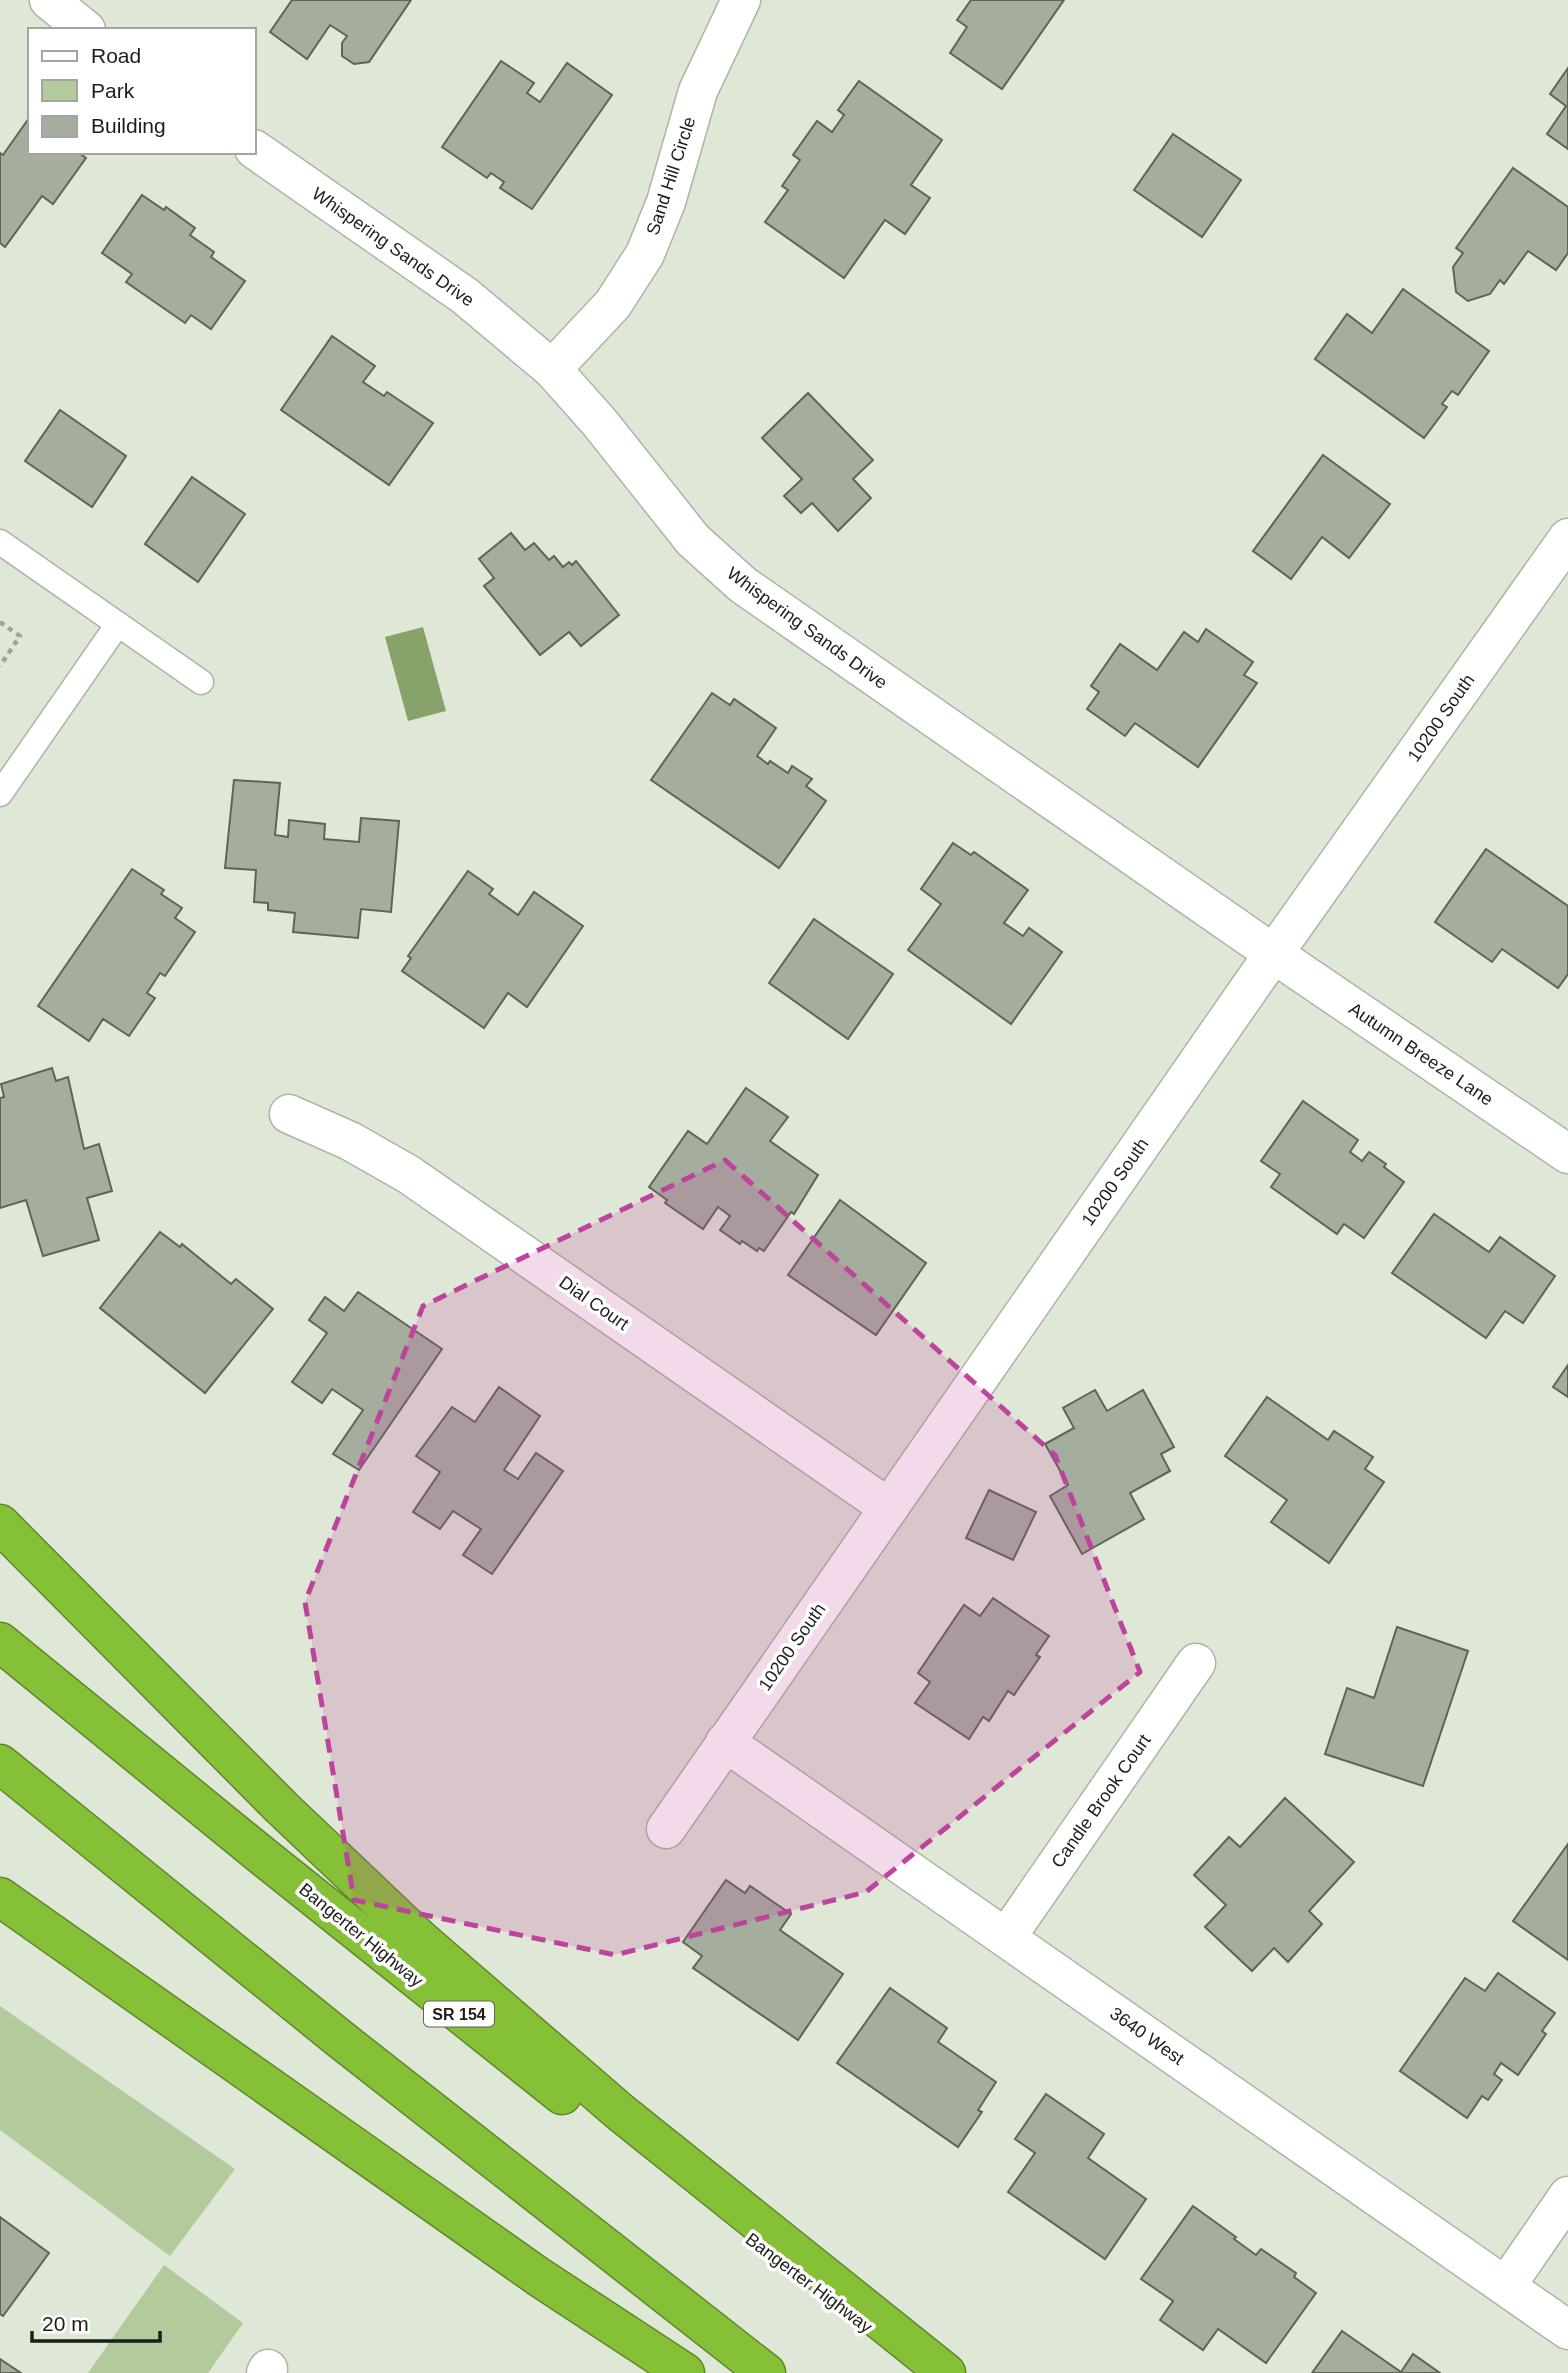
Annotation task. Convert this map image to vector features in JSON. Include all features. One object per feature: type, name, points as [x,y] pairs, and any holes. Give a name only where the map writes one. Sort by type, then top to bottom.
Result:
[{"type":"highway","points":[[0,1524],[282,1808],[422,1941],[620,2112],[946,2373]]},
{"type":"highway","name":"Bangerter Highway","points":[[0,1642],[488,2037],[717,2215],[929,2373]]},
{"type":"highway","points":[[0,1764],[340,2039],[766,2373]]},
{"type":"highway","points":[[0,1897],[539,2277],[685,2373]]},
{"type":"street","points":[[49,0],[84,28]]},
{"type":"street","name":"Sand Hill Circle","points":[[552,369],[613,304],[645,254],[666,202],[698,92],[741,0]]},
{"type":"street","name":"Whispering Sands Drive","points":[[256,150],[465,296],[552,369],[600,423],[693,540],[743,585],[1274,954]]},
{"type":"street","name":"10200 South","points":[[666,1829],[1274,954],[1568,538]]},
{"type":"street","name":"Autumn Breeze Lane","points":[[1274,954],[1568,1154]]},
{"type":"street","name":"Dial Court","points":[[289,1114],[350,1141],[408,1174],[889,1508]]},
{"type":"street","name":"Candle Brook Court","points":[[1006,1938],[1196,1663]]},
{"type":"street","name":"3640 West","points":[[726,1742],[1568,2330]]},
{"type":"street","points":[[1506,2286],[1568,2196]]},
{"type":"lane","points":[[0,542],[201,682]]},
{"type":"lane","points":[[0,794],[118,624]]},
{"type":"path","points":[[0,622],[20,636],[0,666]]},
{"type":"highlighted area","points":[[725,1160],[1055,1455],[1140,1672],[866,1892],[615,1955],[354,1900],[305,1602],[423,1306]]},
{"type":"green space","points":[[0,2006],[235,2169],[170,2256],[0,2130]]},
{"type":"green space","points":[[164,2265],[243,2323],[208,2373],[88,2373]]},
{"type":"shaded area","points":[[423,627],[446,711],[408,721],[385,637]]},
{"type":"building","points":[[292,0],[411,0],[369,62],[354,64],[342,56],[342,43],[347,36],[330,25],[307,59],[270,32]]},
{"type":"building","points":[[971,0],[1064,0],[1002,89],[950,53],[967,27],[957,20]]},
{"type":"building","points":[[501,61],[534,83],[527,93],[540,102],[567,63],[612,95],[532,209],[500,188],[504,182],[491,173],[487,178],[442,147]]},
{"type":"building","points":[[1568,68],[1568,149],[1547,134],[1566,106],[1550,94]]},
{"type":"building","points":[[859,81],[942,140],[911,185],[930,198],[905,234],[885,220],[844,278],[765,222],[788,190],[782,186],[800,160],[793,155],[817,121],[832,132],[844,115],[838,110]]},
{"type":"building","points":[[28,119],[28,154],[81,154],[86,158],[53,204],[42,196],[5,247],[0,243],[0,153],[3,155]]},
{"type":"building","points":[[1173,134],[1241,180],[1202,237],[1134,190]]},
{"type":"building","points":[[1513,168],[1568,207],[1568,253],[1556,270],[1528,251],[1504,284],[1500,280],[1490,294],[1468,301],[1456,292],[1453,267],[1463,253],[1456,248]]},
{"type":"building","points":[[142,195],[164,210],[166,207],[195,228],[190,235],[214,252],[211,257],[245,281],[211,329],[191,315],[185,323],[126,282],[132,274],[102,253]]},
{"type":"building","points":[[1403,289],[1489,351],[1458,395],[1452,391],[1442,404],[1447,407],[1424,438],[1315,359],[1347,314],[1372,333]]},
{"type":"building","points":[[332,336],[375,366],[363,382],[384,396],[387,392],[433,423],[389,485],[281,410]]},
{"type":"building","points":[[808,393],[873,460],[853,479],[871,498],[838,531],[812,503],[801,513],[784,496],[802,479],[762,438]]},
{"type":"building","points":[[60,410],[126,456],[92,507],[25,461]]},
{"type":"building","points":[[1323,455],[1390,504],[1349,558],[1322,537],[1291,579],[1253,551]]},
{"type":"building","points":[[192,477],[245,514],[198,582],[145,544]]},
{"type":"building","points":[[511,533],[525,550],[534,543],[549,560],[554,556],[563,567],[576,561],[619,615],[581,646],[569,632],[540,655],[484,586],[494,578],[479,559]]},
{"type":"building","points":[[1206,629],[1253,662],[1244,675],[1257,683],[1198,767],[1135,723],[1125,736],[1087,709],[1099,692],[1091,686],[1120,644],[1157,670],[1184,632],[1198,642]]},
{"type":"building","points":[[712,693],[730,705],[734,699],[776,728],[757,756],[788,773],[792,766],[812,779],[806,786],[826,801],[779,868],[651,780]]},
{"type":"building","points":[[234,780],[280,783],[275,835],[288,837],[289,820],[325,824],[324,839],[359,842],[361,818],[399,821],[391,912],[361,909],[358,938],[293,932],[295,913],[268,910],[268,903],[254,902],[256,870],[225,868]]},
{"type":"building","points":[[953,843],[971,855],[974,852],[1028,890],[1004,923],[1023,936],[1029,928],[1062,952],[1011,1024],[908,950],[941,904],[921,889]]},
{"type":"building","points":[[1486,849],[1568,906],[1568,974],[1558,988],[1502,949],[1492,962],[1435,922]]},
{"type":"building","points":[[132,869],[164,890],[161,894],[182,908],[175,918],[195,932],[165,976],[160,973],[147,993],[155,998],[129,1036],[103,1019],[89,1041],[38,1006]]},
{"type":"building","points":[[468,871],[493,889],[489,894],[518,915],[534,892],[583,926],[527,1007],[508,993],[484,1028],[402,971],[411,958],[408,956]]},
{"type":"building","points":[[814,919],[893,974],[848,1039],[769,983]]},
{"type":"building","points":[[52,1068],[56,1081],[68,1077],[84,1149],[99,1144],[112,1191],[87,1198],[99,1240],[43,1256],[26,1200],[0,1208],[0,1098],[4,1097],[1,1084]]},
{"type":"building","points":[[746,1088],[788,1117],[770,1141],[818,1175],[794,1214],[791,1212],[764,1251],[759,1248],[757,1251],[742,1241],[740,1244],[720,1230],[730,1216],[718,1207],[703,1229],[665,1203],[667,1200],[649,1187],[688,1131],[707,1144]]},
{"type":"building","points":[[1303,1101],[1358,1140],[1350,1152],[1362,1161],[1369,1152],[1404,1182],[1364,1238],[1344,1224],[1337,1234],[1271,1187],[1280,1174],[1261,1161]]},
{"type":"building","points":[[840,1200],[926,1263],[876,1335],[788,1275]]},
{"type":"building","points":[[1434,1214],[1489,1252],[1500,1237],[1555,1276],[1523,1323],[1505,1311],[1486,1338],[1392,1273]]},
{"type":"building","points":[[160,1232],[180,1247],[182,1244],[231,1284],[236,1279],[273,1309],[205,1393],[100,1308]]},
{"type":"building","points":[[358,1292],[442,1349],[359,1470],[333,1454],[363,1410],[332,1389],[322,1403],[292,1382],[327,1333],[309,1320],[325,1297],[344,1311]]},
{"type":"building","points":[[1568,1365],[1568,1397],[1553,1387]]},
{"type":"building","points":[[499,1387],[540,1416],[504,1470],[518,1479],[536,1453],[563,1471],[492,1574],[463,1555],[481,1529],[453,1511],[440,1529],[413,1512],[440,1472],[416,1456],[452,1407],[475,1422]]},
{"type":"building","points":[[1095,1390],[1107,1411],[1143,1390],[1174,1447],[1161,1454],[1170,1471],[1130,1493],[1144,1519],[1082,1554],[1050,1496],[1068,1485],[1045,1444],[1074,1428],[1063,1408]]},
{"type":"building","points":[[1267,1397],[1328,1440],[1334,1431],[1373,1457],[1365,1469],[1384,1482],[1329,1563],[1271,1522],[1287,1500],[1225,1456]]},
{"type":"building","points":[[989,1490],[1036,1512],[1013,1560],[966,1538]]},
{"type":"building","points":[[993,1598],[1049,1636],[1036,1655],[1040,1657],[1014,1695],[1008,1691],[989,1721],[983,1717],[969,1739],[915,1703],[930,1682],[918,1673],[964,1605],[980,1616]]},
{"type":"building","points":[[1397,1627],[1468,1651],[1423,1786],[1325,1754],[1347,1688],[1374,1698]]},
{"type":"building","points":[[1285,1798],[1354,1862],[1309,1911],[1322,1924],[1288,1962],[1274,1948],[1252,1971],[1205,1927],[1226,1905],[1194,1875],[1229,1837],[1240,1847]]},
{"type":"building","points":[[1568,1844],[1568,1960],[1513,1921]]},
{"type":"building","points":[[726,1880],[745,1893],[750,1886],[791,1914],[780,1930],[843,1974],[798,2040],[693,1968],[702,1956],[683,1942]]},
{"type":"building","points":[[1498,1973],[1555,2013],[1542,2031],[1546,2034],[1518,2075],[1501,2063],[1494,2074],[1502,2080],[1488,2100],[1482,2096],[1467,2118],[1400,2071],[1465,1978],[1485,1991]]},
{"type":"building","points":[[890,1988],[947,2028],[938,2042],[996,2082],[978,2110],[982,2112],[958,2147],[837,2063]]},
{"type":"building","points":[[1046,2094],[1104,2134],[1088,2158],[1146,2199],[1105,2259],[1008,2192],[1035,2153],[1015,2139]]},
{"type":"building","points":[[1193,2206],[1256,2255],[1261,2249],[1296,2273],[1294,2277],[1316,2293],[1266,2363],[1218,2329],[1203,2350],[1160,2320],[1173,2301],[1141,2279]]},
{"type":"building","points":[[0,2217],[49,2253],[3,2316],[0,2314]]},
{"type":"building","points":[[1342,2331],[1401,2372],[1413,2354],[1440,2373],[1312,2373]]},
{"type":"building","points":[[0,2359],[21,2373],[0,2373]]}]
